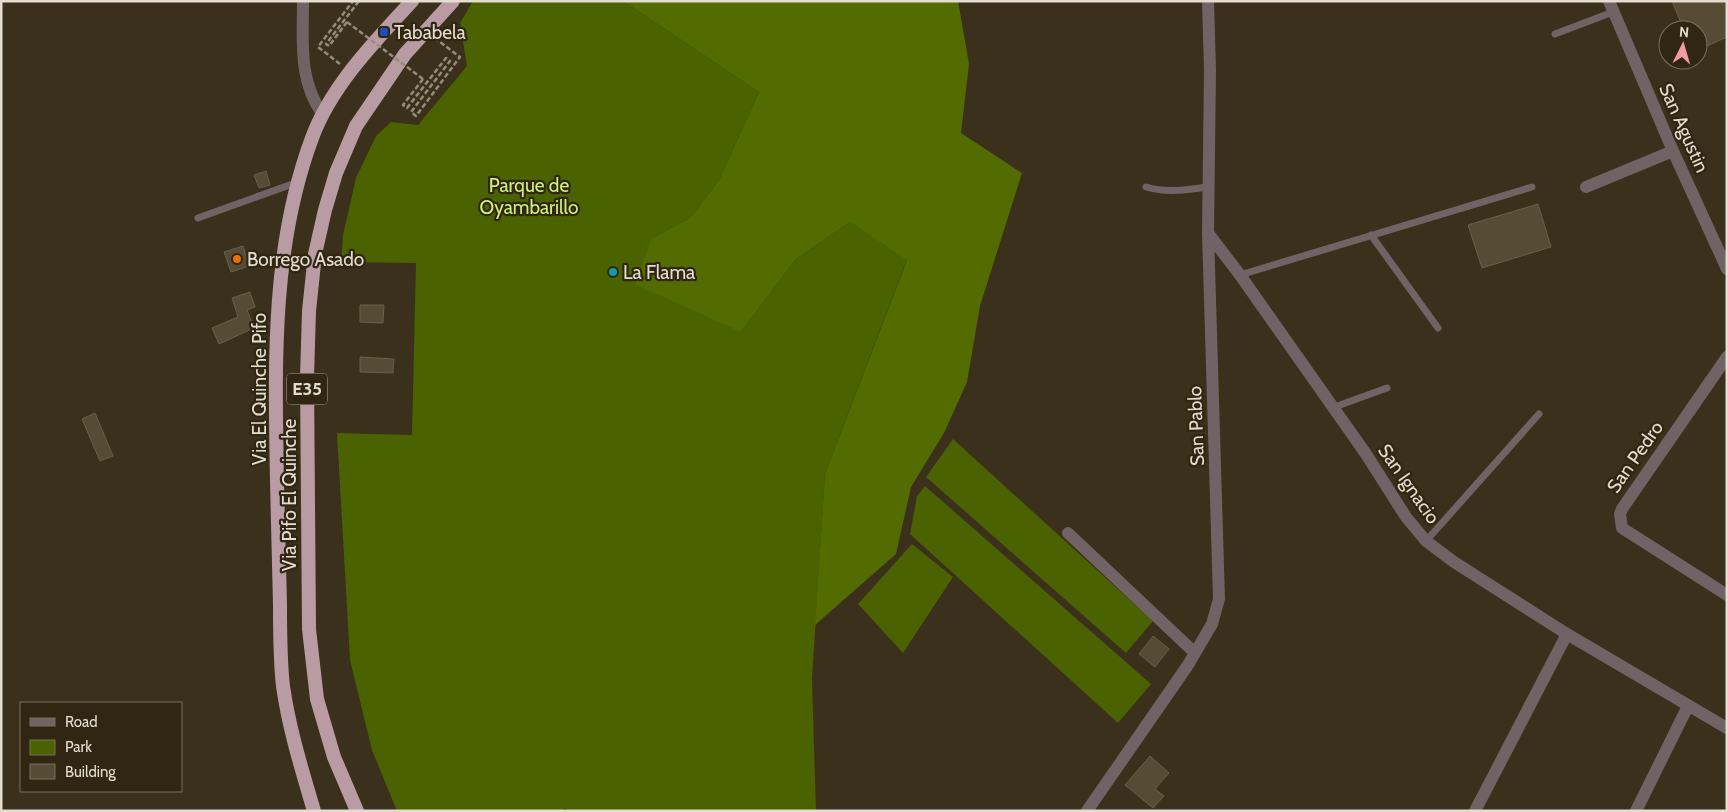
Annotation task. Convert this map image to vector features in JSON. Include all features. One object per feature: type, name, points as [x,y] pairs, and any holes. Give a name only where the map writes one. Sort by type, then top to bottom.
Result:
[{"type":"highway","name":"Via El Quinche Pifo","points":[[314,811],[292,735],[283,685],[275,381],[276,331],[283,250],[298,182],[312,137],[323,115],[332,98],[374,42],[412,1]]},
{"type":"highway","name":"Via Pifo El Quinche","points":[[357,811],[334,757],[317,699],[309,629],[307,377],[309,311],[315,254],[324,210],[336,172],[356,126],[405,54],[453,1]]},
{"type":"street","points":[[303,1],[304,69],[306,82],[310,94],[323,115]]},
{"type":"street","name":"San Pablo","points":[[1087,811],[1195,652],[1212,624],[1219,599],[1208,233],[1208,1]]},
{"type":"street","name":"San Agustin","points":[[1611,7],[1673,151],[1727,269]]},
{"type":"street","points":[[1586,187],[1673,151]]},
{"type":"street","name":"San Ignacio","points":[[1208,233],[1240,275],[1366,454],[1406,517],[1426,541],[1454,562],[1567,634],[1727,728]]},
{"type":"street","name":"San Pedro","points":[[1727,357],[1620,514],[1622,528],[1727,595]]},
{"type":"street","points":[[1068,534],[1195,652]]},
{"type":"street","points":[[1475,811],[1567,634]]},
{"type":"street","points":[[1636,811],[1688,706]]},
{"type":"lane","points":[[1555,34],[1611,7]]},
{"type":"lane","points":[[198,218],[298,182]]},
{"type":"lane","points":[[1146,187],[1171,190],[1208,187]]},
{"type":"lane","points":[[1240,275],[1532,187]]},
{"type":"lane","points":[[1370,235],[1438,328]]},
{"type":"lane","points":[[1334,409],[1340,405],[1387,388]]},
{"type":"lane","points":[[1426,541],[1539,414]]},
{"type":"path","points":[[351,72],[318,47],[354,1]]},
{"type":"path","points":[[359,1],[326,44],[329,46],[348,22],[423,79],[403,105],[407,108],[446,58],[450,61],[411,112],[416,116],[460,57],[426,31]]},
{"type":"green space","name":"Parque de Oyambarillo","points":[[473,1],[623,1],[759,92],[719,180],[690,218],[652,238],[741,332],[796,259],[850,222],[907,259],[825,474],[812,679],[816,811],[567,811],[566,808],[559,811],[397,811],[372,750],[350,660],[337,433],[412,435],[416,263],[341,262],[343,235],[356,178],[376,136],[391,122],[418,125],[467,66],[460,23]]},
{"type":"green space","points":[[623,1],[958,1],[969,64],[961,133],[1022,173],[980,306],[967,382],[944,433],[911,487],[896,554],[815,625],[825,474],[907,260],[850,222],[796,259],[741,332],[635,284],[652,238],[690,218],[719,180],[759,92]]},
{"type":"green space","points":[[953,439],[1153,621],[1126,653],[926,477]]},
{"type":"green space","points":[[925,486],[1151,684],[1118,723],[910,534],[917,496]]},
{"type":"green space","points":[[912,544],[953,577],[903,653],[858,604]]},
{"type":"building","points":[[1672,1],[1727,1],[1727,37],[1708,46],[1708,20],[1680,20]]},
{"type":"building","points":[[266,171],[270,185],[259,188],[254,175]]},
{"type":"building","points":[[1538,204],[1551,247],[1482,268],[1468,225]]},
{"type":"building","name":"Borrego Asado","points":[[243,246],[249,266],[231,272],[224,252]]},
{"type":"building","points":[[250,292],[255,307],[247,310],[254,328],[219,344],[212,328],[238,317],[232,298]]},
{"type":"building","points":[[360,305],[384,305],[383,323],[360,322]]},
{"type":"building","points":[[360,357],[394,359],[393,373],[360,372]]},
{"type":"building","points":[[95,413],[113,456],[100,461],[82,419]]},
{"type":"building","points":[[1153,636],[1169,649],[1155,667],[1139,654]]},
{"type":"building","points":[[1150,756],[1169,773],[1155,789],[1164,796],[1153,808],[1125,785]]},
{"type":"place","name":"Tababela","points":[[384,32]]},
{"type":"place","name":"Borrego Asado","points":[[237,259]]},
{"type":"place","name":"La Flama","points":[[613,272]]}]
